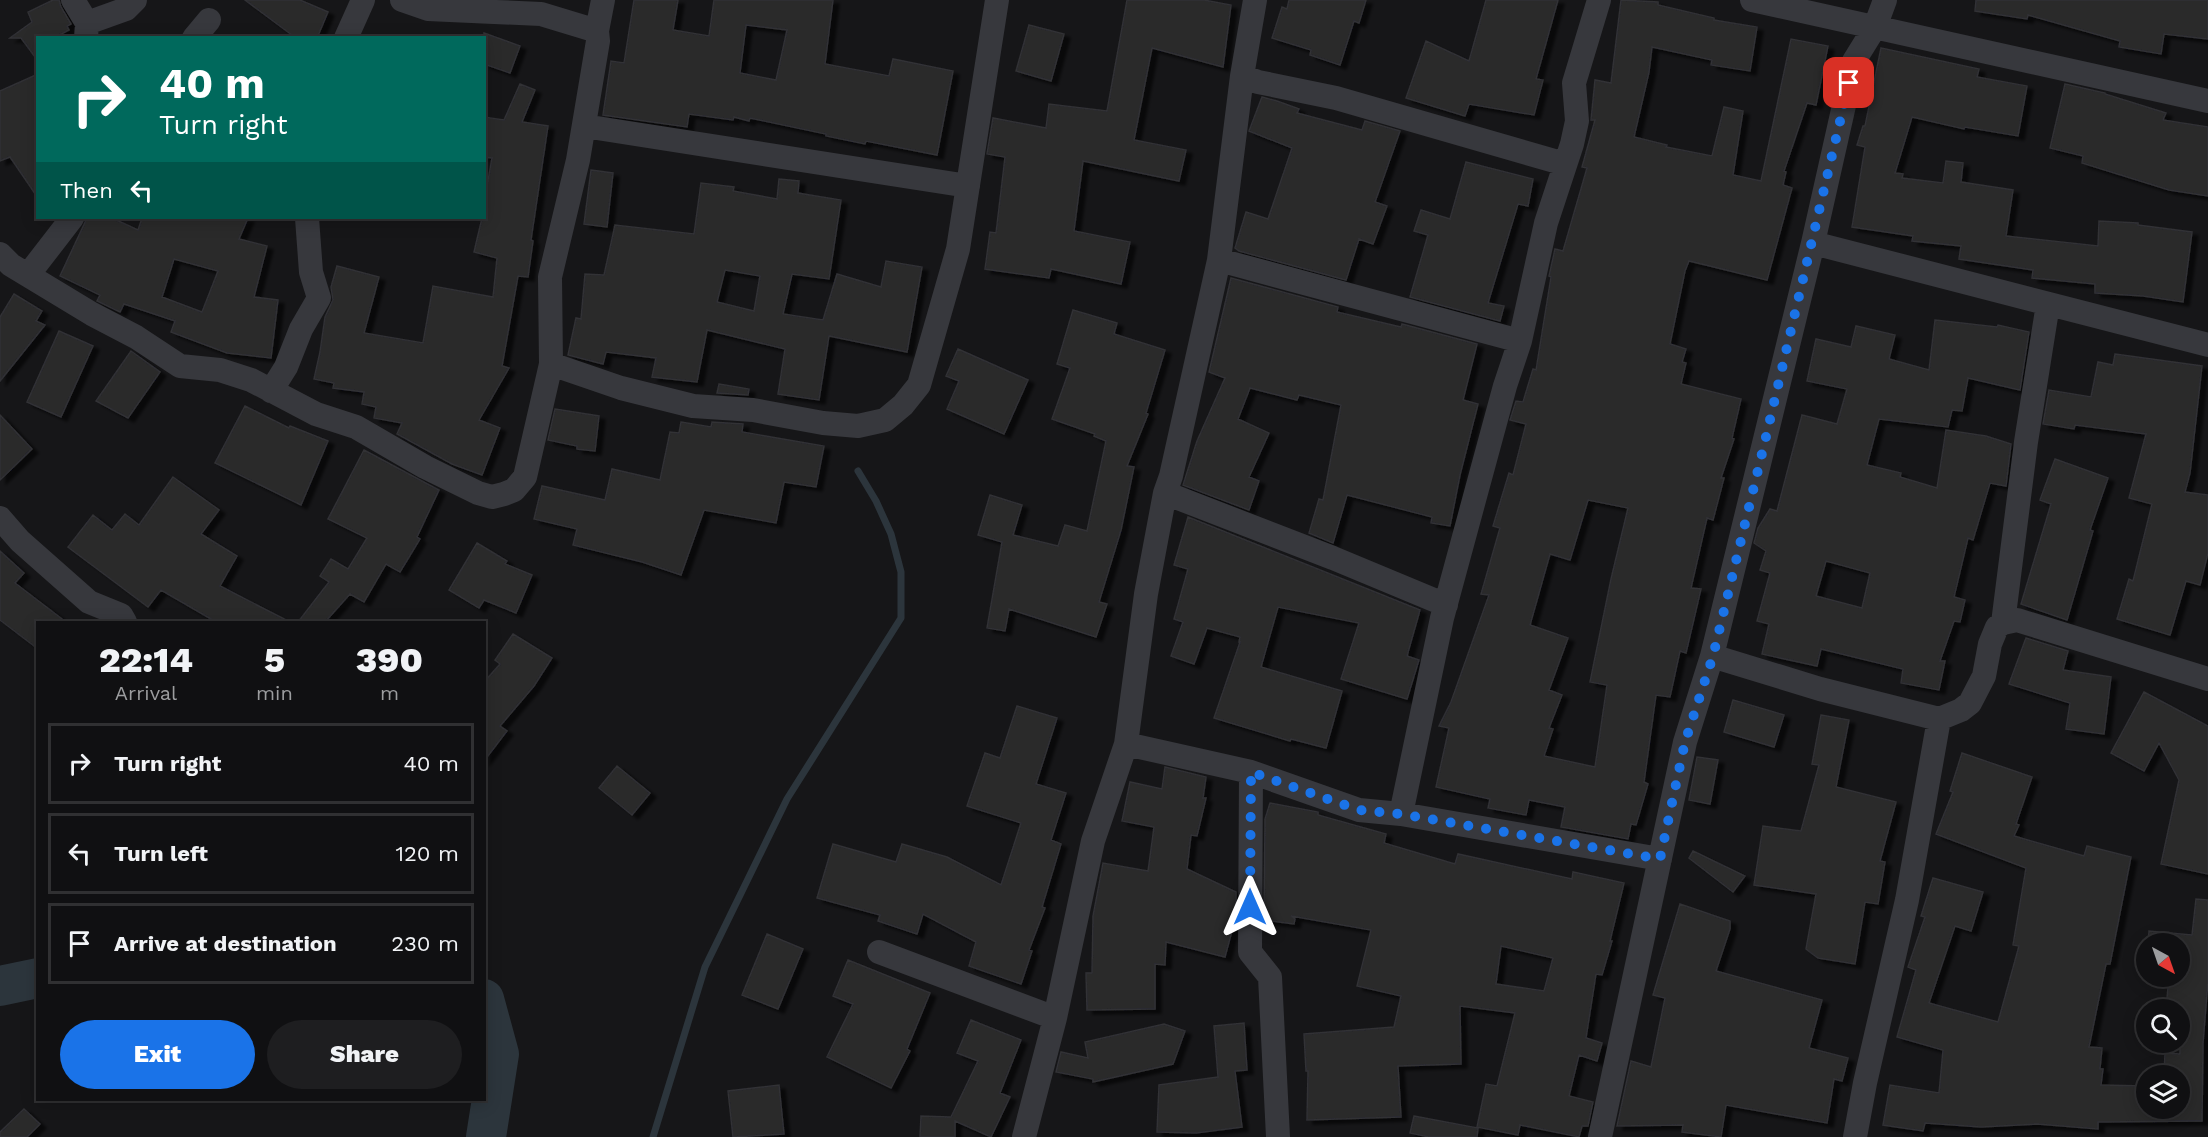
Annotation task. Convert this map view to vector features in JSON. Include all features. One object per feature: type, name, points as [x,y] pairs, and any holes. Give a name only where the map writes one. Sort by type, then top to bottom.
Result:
[{"type":"street","points":[[73,0],[86,30],[126,9],[135,0]]},
{"type":"street","points":[[347,36],[363,0]]},
{"type":"street","points":[[402,0],[428,9],[541,14],[597,31]]},
{"type":"street","points":[[71,219],[10,267],[136,337],[180,366],[220,370],[251,380],[316,414],[356,427],[425,467],[478,493],[492,497],[514,490],[525,477],[551,364],[550,277],[578,160],[603,0]]},
{"type":"street","points":[[551,364],[621,388],[693,406],[753,410],[823,423],[858,426],[885,420],[903,405],[920,385],[958,249],[997,0]]},
{"type":"street","points":[[1024,1137],[1055,1018],[1093,841],[1126,744],[1146,594],[1165,493],[1171,476],[1219,260],[1242,76],[1255,0]]},
{"type":"street","points":[[1401,814],[1446,605],[1505,387],[1520,341],[1546,224],[1577,121],[1574,83],[1599,0]]},
{"type":"street","points":[[1752,0],[2208,101]]},
{"type":"street","points":[[1600,1137],[1685,742],[1713,656],[1813,243],[1854,61],[1875,27],[1885,0]]},
{"type":"street","points":[[1242,76],[1258,82],[1336,98],[1565,164]]},
{"type":"street","points":[[584,126],[968,186]]},
{"type":"street","points":[[271,391],[285,368],[301,329],[319,298],[312,272],[307,219]]},
{"type":"street","points":[[1813,243],[2208,345]]},
{"type":"street","points":[[1219,260],[1520,341]]},
{"type":"street","points":[[2003,623],[2026,442],[2048,304]]},
{"type":"street","points":[[1165,493],[1333,558],[1446,605]]},
{"type":"street","points":[[0,518],[20,541],[89,602],[120,615],[124,621]]},
{"type":"street","points":[[1713,656],[1820,689],[1939,719],[1970,703],[1984,676],[1990,644],[1997,627],[2017,620],[2208,679]]},
{"type":"street","points":[[1855,1137],[1864,1083],[1907,900],[1939,719]]},
{"type":"street","points":[[1126,744],[1251,772],[1359,810],[1401,814],[1660,859]]},
{"type":"street","points":[[1251,772],[1250,952],[1270,977],[1278,1137]]},
{"type":"street","points":[[879,952],[1055,1018]]},
{"type":"building","points":[[53,0],[59,0],[71,24],[67,26],[69,30],[58,36],[36,36],[36,58],[21,38],[10,38],[32,22],[28,12]]},
{"type":"building","points":[[245,0],[300,0],[328,12],[318,36],[293,36]]},
{"type":"building","points":[[634,0],[678,0],[673,30],[709,36],[714,0],[833,0],[825,64],[889,76],[893,59],[953,71],[937,155],[866,141],[865,144],[750,118],[749,121],[734,117],[733,120],[689,114],[687,127],[603,115],[611,61],[624,63]],"holes":[[[746,25],[787,30],[776,80],[740,73]]]},
{"type":"building","points":[[1127,0],[1204,0],[1231,5],[1223,67],[1152,48],[1134,140],[1186,150],[1179,181],[1083,161],[1074,231],[1130,242],[1121,284],[1051,269],[1049,278],[985,269],[990,232],[996,233],[1005,157],[987,154],[993,118],[1046,128],[1049,104],[1107,111]]},
{"type":"building","points":[[1289,0],[1366,0],[1359,23],[1354,21],[1340,65],[1310,55],[1311,50],[1272,38],[1282,7],[1287,9]]},
{"type":"building","points":[[1486,0],[1558,0],[1536,79],[1543,80],[1534,115],[1469,104],[1465,116],[1406,98],[1426,41],[1469,61]]},
{"type":"building","points":[[1621,0],[1658,2],[1658,5],[1714,18],[1714,20],[1757,27],[1750,71],[1711,65],[1712,60],[1652,47],[1649,72],[1634,137],[1667,145],[1666,147],[1712,156],[1724,107],[1743,111],[1733,175],[1761,181],[1791,39],[1828,46],[1816,105],[1807,103],[1784,171],[1786,172],[1783,185],[1792,188],[1767,280],[1689,261],[1685,271],[1670,344],[1686,349],[1682,362],[1686,363],[1681,384],[1741,399],[1732,438],[1734,439],[1721,478],[1724,478],[1713,520],[1707,518],[1691,588],[1701,589],[1686,653],[1680,651],[1670,697],[1656,695],[1644,782],[1648,784],[1636,825],[1631,824],[1628,839],[1561,827],[1565,807],[1529,800],[1526,815],[1488,808],[1490,799],[1436,787],[1449,728],[1439,726],[1451,702],[1489,595],[1481,594],[1500,528],[1493,526],[1509,473],[1513,475],[1526,424],[1510,420],[1516,401],[1523,402],[1533,369],[1536,370],[1555,249],[1563,251],[1587,168],[1582,167],[1595,120],[1591,120],[1595,80],[1611,83]],"holes":[[[1588,500],[1628,508],[1590,682],[1607,685],[1595,767],[1544,756],[1553,729],[1549,728],[1562,695],[1549,690],[1568,638],[1530,625],[1550,554],[1570,560]]]},
{"type":"building","points":[[1976,0],[2208,0],[2208,39],[2164,34],[2161,54],[2119,47],[2120,41],[2028,15],[2027,19],[1975,11]]},
{"type":"building","points":[[1029,25],[1064,34],[1051,81],[1016,71]]},
{"type":"building","points":[[484,33],[520,46],[510,73],[486,65],[486,36]]},
{"type":"building","points":[[1881,48],[1979,69],[1977,77],[2027,86],[2018,136],[1965,127],[1964,129],[1912,117],[1895,173],[1903,174],[1902,178],[1943,183],[1946,161],[1963,163],[1961,182],[2013,190],[2006,236],[2098,246],[2099,221],[2138,223],[2138,225],[2192,232],[2183,302],[2143,296],[2095,293],[2095,284],[2032,278],[2033,270],[1959,259],[1961,246],[1912,241],[1913,236],[1852,227],[1865,147],[1857,145],[1863,126],[1865,126]]},
{"type":"building","points":[[36,75],[36,195],[10,157],[0,161],[0,91]]},
{"type":"building","points":[[520,84],[535,90],[522,122],[548,126],[531,240],[533,241],[528,277],[518,276],[502,366],[509,368],[479,420],[500,428],[482,475],[452,464],[397,434],[402,423],[374,418],[376,407],[362,404],[364,392],[333,388],[334,383],[314,379],[325,317],[333,300],[331,287],[337,266],[379,277],[364,333],[423,343],[433,286],[493,297],[497,258],[474,252],[482,219],[486,219],[486,192],[492,158],[486,157],[486,117],[504,120]]},
{"type":"building","points":[[2065,84],[2105,93],[2166,113],[2163,120],[2208,127],[2208,196],[2169,190],[2082,163],[2083,156],[2050,148]]},
{"type":"building","points":[[1262,97],[1299,109],[1297,113],[1362,130],[1365,121],[1400,131],[1375,202],[1387,206],[1373,244],[1359,239],[1346,280],[1235,248],[1246,212],[1268,219],[1292,148],[1249,131]]},
{"type":"building","points":[[1466,162],[1533,179],[1528,206],[1518,204],[1488,303],[1504,306],[1500,321],[1410,297],[1428,235],[1414,231],[1421,210],[1450,219]]},
{"type":"building","points":[[591,170],[613,173],[607,227],[584,224]]},
{"type":"building","points":[[779,179],[799,181],[798,193],[841,200],[829,279],[792,274],[783,314],[823,320],[837,274],[881,287],[886,261],[922,267],[907,352],[829,336],[819,400],[778,394],[785,349],[707,330],[697,382],[652,377],[656,358],[606,352],[603,364],[568,355],[576,318],[581,319],[585,274],[604,275],[615,225],[694,234],[701,183],[734,187],[733,191],[777,199]],"holes":[[[725,270],[760,276],[754,311],[717,302]]]},
{"type":"building","points":[[87,219],[114,219],[138,230],[142,219],[248,219],[239,239],[267,246],[254,297],[278,300],[271,358],[227,353],[171,332],[175,321],[124,304],[120,312],[97,301],[100,295],[60,276]],"holes":[[[174,259],[218,271],[202,312],[162,297]]]},
{"type":"building","points":[[1231,278],[1338,307],[1337,312],[1401,327],[1402,324],[1477,344],[1463,400],[1478,404],[1450,526],[1431,523],[1432,517],[1347,495],[1333,543],[1309,533],[1319,499],[1323,500],[1341,405],[1299,395],[1297,400],[1250,388],[1238,419],[1269,433],[1249,477],[1259,481],[1249,510],[1183,485],[1197,441],[1225,378],[1209,372]]},
{"type":"building","points":[[14,294],[42,311],[36,321],[45,325],[0,381],[0,317]]},
{"type":"building","points":[[1073,310],[1117,323],[1114,334],[1165,350],[1146,413],[1148,414],[1127,466],[1134,467],[1121,530],[1099,602],[1107,604],[1096,637],[1009,609],[1005,631],[987,628],[1002,542],[978,535],[990,495],[1022,505],[1013,535],[1058,546],[1065,525],[1087,531],[1106,441],[1094,436],[1095,434],[1052,419],[1070,368],[1057,364]]},
{"type":"building","points":[[1935,320],[1997,327],[1998,325],[2029,332],[2020,390],[1968,378],[1962,411],[1952,410],[1948,427],[1879,419],[1867,465],[1901,473],[1900,477],[1937,488],[1946,430],[1986,436],[2011,444],[2006,486],[1990,483],[1973,540],[1968,538],[1954,597],[1965,600],[1960,622],[1954,621],[1940,661],[1945,661],[1939,690],[1901,683],[1903,669],[1821,649],[1817,666],[1762,654],[1769,624],[1757,621],[1770,573],[1760,570],[1766,551],[1754,543],[1758,528],[1770,509],[1777,511],[1802,415],[1837,424],[1847,389],[1807,381],[1816,339],[1851,347],[1856,326],[1895,335],[1889,359],[1929,370]],"holes":[[[1826,561],[1870,573],[1862,608],[1816,596]]]},
{"type":"building","points":[[59,331],[93,346],[61,417],[27,402]]},
{"type":"building","points":[[958,349],[1028,380],[1004,434],[947,409],[959,381],[946,376]]},
{"type":"building","points":[[131,351],[160,372],[128,418],[96,401]]},
{"type":"building","points":[[2115,354],[2202,366],[2190,473],[2185,492],[2208,495],[2208,553],[2200,585],[2186,581],[2170,635],[2117,619],[2129,579],[2133,581],[2152,504],[2129,498],[2146,434],[2075,425],[2074,429],[2043,424],[2049,390],[2091,397],[2098,362],[2113,365]]},
{"type":"building","points":[[719,384],[749,389],[748,395],[717,393]]},
{"type":"building","points":[[245,406],[289,428],[290,426],[328,441],[301,505],[215,463]]},
{"type":"building","points":[[555,409],[599,416],[595,451],[577,449],[577,446],[548,440]]},
{"type":"building","points":[[0,415],[32,449],[0,480]]},
{"type":"building","points":[[681,422],[711,427],[712,422],[743,424],[742,432],[824,446],[816,487],[784,482],[776,523],[704,510],[681,575],[642,562],[573,545],[577,529],[534,519],[542,486],[605,500],[612,469],[660,480],[670,432],[679,433]]},
{"type":"building","points":[[364,450],[439,490],[417,537],[420,539],[400,572],[386,564],[364,602],[350,594],[326,621],[299,621],[329,582],[320,576],[331,559],[348,569],[367,538],[328,519]]},
{"type":"building","points":[[2055,459],[2108,478],[2090,530],[2093,531],[2067,620],[2021,604],[2051,504],[2040,500]]},
{"type":"building","points":[[173,477],[219,510],[201,534],[237,556],[220,586],[288,621],[214,621],[161,590],[148,607],[68,547],[93,515],[112,530],[125,514],[139,525]]},
{"type":"building","points":[[1188,517],[1420,610],[1407,656],[1419,660],[1407,699],[1341,679],[1359,623],[1278,607],[1261,667],[1342,691],[1326,748],[1291,739],[1290,741],[1214,718],[1240,637],[1207,628],[1194,664],[1171,656],[1183,622],[1174,619],[1188,569],[1174,565]]},
{"type":"building","points":[[477,543],[507,561],[505,564],[532,575],[516,613],[484,600],[479,608],[449,590]]},
{"type":"building","points":[[0,551],[24,573],[15,583],[65,621],[36,621],[36,647],[0,620]]},
{"type":"building","points":[[513,634],[552,658],[534,686],[500,726],[507,731],[486,758],[486,680],[500,664],[495,660]]},
{"type":"building","points":[[2026,638],[2068,651],[2063,670],[2111,677],[2104,734],[2066,729],[2070,703],[2009,684]]},
{"type":"building","points":[[2144,692],[2208,726],[2208,874],[2161,864],[2179,780],[2159,743],[2144,771],[2111,753]]},
{"type":"building","points":[[1733,700],[1784,715],[1774,747],[1724,732]]},
{"type":"building","points":[[1017,706],[1057,718],[1036,784],[1066,793],[1051,840],[1061,844],[1042,907],[1045,908],[1029,950],[1032,951],[1021,984],[969,966],[976,942],[923,914],[917,934],[878,921],[880,915],[817,898],[833,844],[896,862],[902,844],[947,857],[1001,885],[1021,823],[967,806],[985,753],[1000,758]]},
{"type":"building","points":[[1821,715],[1849,720],[1836,787],[1896,802],[1880,861],[1885,862],[1878,904],[1865,902],[1855,964],[1818,958],[1806,949],[1816,894],[1754,885],[1763,826],[1801,831],[1819,765],[1812,764]]},
{"type":"building","points":[[1962,753],[2032,777],[2014,836],[2084,856],[2087,846],[2131,857],[2110,964],[2106,964],[2089,1047],[2102,1048],[2101,1085],[2136,1086],[2136,1119],[2190,1119],[2190,1065],[2164,1065],[2165,1053],[2190,1053],[2190,999],[2167,999],[2168,987],[2190,987],[2190,935],[2192,935],[2196,899],[2208,900],[2208,981],[2203,1043],[2202,1121],[2098,1122],[2098,1129],[2037,1124],[1981,1127],[1925,1123],[1923,1131],[1883,1125],[1890,1085],[1939,1093],[1943,1050],[1897,1037],[1916,970],[1908,967],[1925,917],[1921,916],[1933,878],[1983,892],[1971,931],[1955,926],[1929,1003],[1998,1022],[2019,946],[2013,945],[2026,868],[1936,834],[1953,792],[1950,791]]},
{"type":"building","points":[[1697,757],[1718,760],[1710,804],[1689,800]]},
{"type":"building","points":[[617,766],[650,793],[632,815],[599,788]]},
{"type":"building","points":[[1165,767],[1206,777],[1203,798],[1206,798],[1197,836],[1191,835],[1187,869],[1236,892],[1236,916],[1225,957],[1166,942],[1165,965],[1155,964],[1155,1009],[1087,1010],[1086,973],[1092,973],[1093,916],[1103,863],[1148,871],[1154,827],[1122,821],[1130,782],[1162,789]]},
{"type":"building","points":[[1270,803],[1318,812],[1318,815],[1386,834],[1384,843],[1455,864],[1458,854],[1572,879],[1573,872],[1624,883],[1610,941],[1612,941],[1602,975],[1596,974],[1586,1038],[1602,1043],[1597,1061],[1579,1055],[1569,1096],[1593,1102],[1588,1126],[1582,1126],[1579,1137],[1520,1125],[1518,1135],[1477,1127],[1486,1084],[1497,1086],[1515,1013],[1460,1006],[1461,1064],[1398,1066],[1401,1117],[1307,1120],[1308,1071],[1306,1071],[1304,1034],[1394,1027],[1401,996],[1357,986],[1371,930],[1291,916],[1295,919],[1294,924],[1264,920],[1265,819]],"holes":[[[1501,946],[1553,958],[1544,991],[1496,984]]]},
{"type":"building","points":[[1693,851],[1745,876],[1733,892],[1689,858]]},
{"type":"building","points":[[1680,904],[1730,921],[1730,929],[1716,971],[1822,1000],[1809,1048],[1848,1058],[1842,1081],[1834,1079],[1827,1123],[1726,1105],[1721,1137],[1682,1132],[1683,1125],[1617,1126],[1631,1061],[1651,1067],[1665,998],[1653,995]]},
{"type":"building","points":[[767,934],[803,949],[778,1009],[742,995]]},
{"type":"building","points":[[848,960],[930,993],[907,1049],[910,1051],[891,1088],[827,1057],[853,1004],[833,996]]},
{"type":"building","points":[[971,1020],[1021,1040],[1000,1093],[1010,1097],[991,1137],[955,1121],[955,1137],[920,1137],[921,1116],[951,1117],[978,1061],[957,1053]]},
{"type":"building","points":[[1244,1023],[1247,1070],[1235,1071],[1242,1127],[1196,1133],[1157,1132],[1159,1085],[1218,1077],[1214,1026]]},
{"type":"building","points":[[1164,1024],[1185,1031],[1173,1064],[1093,1082],[1093,1079],[1056,1072],[1061,1052],[1088,1058],[1085,1042]]},
{"type":"building","points":[[779,1085],[784,1134],[733,1137],[728,1091]]},
{"type":"building","points":[[24,1109],[40,1124],[27,1137],[0,1137],[0,1132]]},
{"type":"building","points":[[1414,1116],[1478,1128],[1477,1137],[1429,1137],[1410,1133]]},
{"type":"waterway","points":[[653,1137],[705,967],[787,799],[901,618],[901,572],[891,534],[876,501],[858,471]]},
{"type":"waterway","points":[[0,986],[36,978]]},
{"type":"waterway","points":[[486,1006],[499,1054],[486,1137]]},
{"type":"route","points":[[1250,907],[1251,772],[1359,810],[1401,814],[1660,859],[1685,742],[1700,690],[1713,656],[1813,243],[1849,83]]}]
